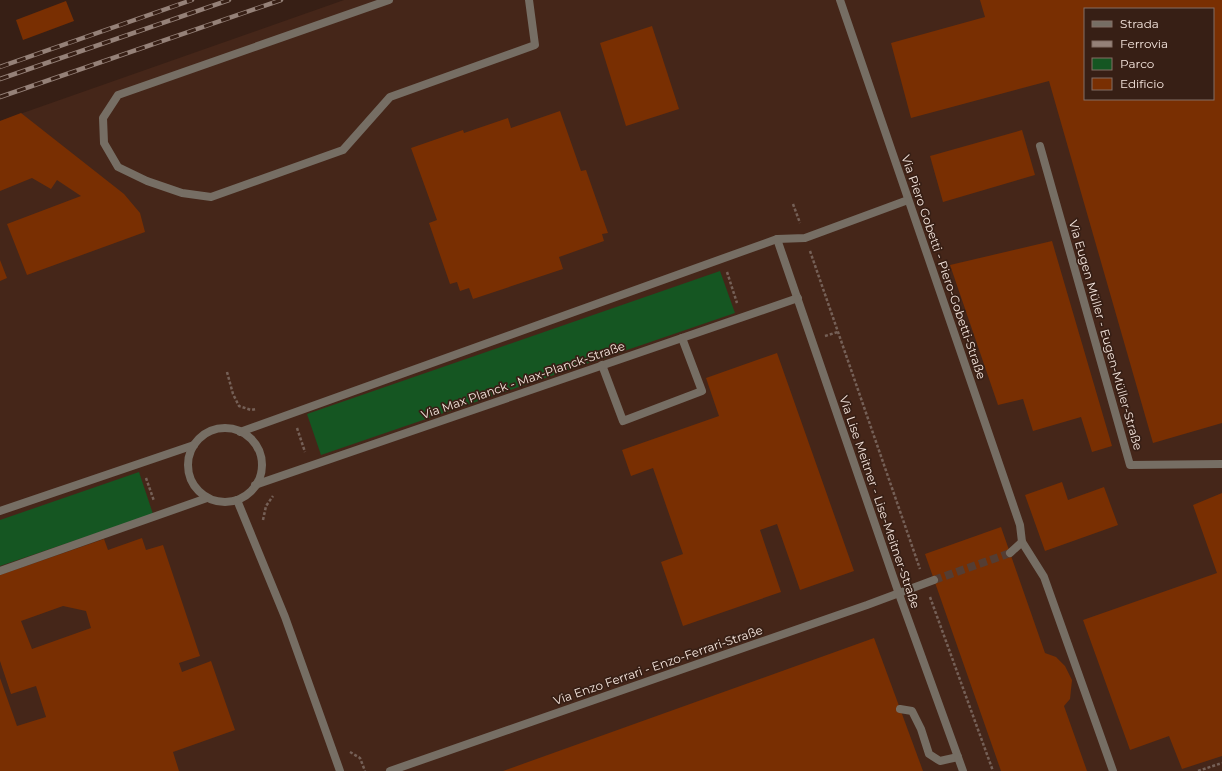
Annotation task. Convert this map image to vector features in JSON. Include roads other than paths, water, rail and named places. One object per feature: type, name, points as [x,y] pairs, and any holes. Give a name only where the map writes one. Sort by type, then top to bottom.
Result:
[{"type":"street","points":[[389,0],[118,95],[103,118],[104,143],[118,167],[148,181],[182,193],[211,197],[343,150],[390,97],[535,45],[529,0]]},
{"type":"street","name":"Via Piero Gobetti - Piero-Gobetti-Straße","points":[[840,0],[1020,525],[1022,542]]},
{"type":"street","name":"Via Eugen Müller - Eugen-Müller-Straße","points":[[1040,146],[1130,465],[1222,464]]},
{"type":"street","points":[[240,432],[722,259],[777,240],[805,238],[908,200]]},
{"type":"street","name":"Via Lise Meitner - Lise-Meitner-Straße","points":[[777,240],[899,594],[963,771]]},
{"type":"street","name":"Via Max Planck - Max-Planck-Straße","points":[[258,479],[310,466],[798,298]]},
{"type":"street","points":[[602,365],[624,421],[702,391],[682,338]]},
{"type":"street","points":[[224,428],[240,432],[255,444],[260,455],[258,479],[252,490],[237,500],[219,502],[207,498],[197,490],[190,480],[188,468],[189,456],[194,445],[202,436],[212,430],[224,428]]},
{"type":"street","points":[[0,511],[194,445]]},
{"type":"street","points":[[0,571],[207,498]]},
{"type":"street","points":[[237,500],[285,617],[340,771]]},
{"type":"street","points":[[1010,553],[1022,542],[1044,576],[1113,771]]},
{"type":"street","name":"Via Enzo Ferrari - Enzo-Ferrari-Straße","points":[[390,771],[899,594],[934,580]]},
{"type":"street","points":[[900,710],[912,711],[921,729],[929,754],[940,761],[958,757]]},
{"type":"tunnel","points":[[934,580],[1010,553]]},
{"type":"railway","points":[[0,67],[192,0]]},
{"type":"railway","points":[[0,79],[229,0]]},
{"type":"railway","points":[[0,97],[281,0]]}]
